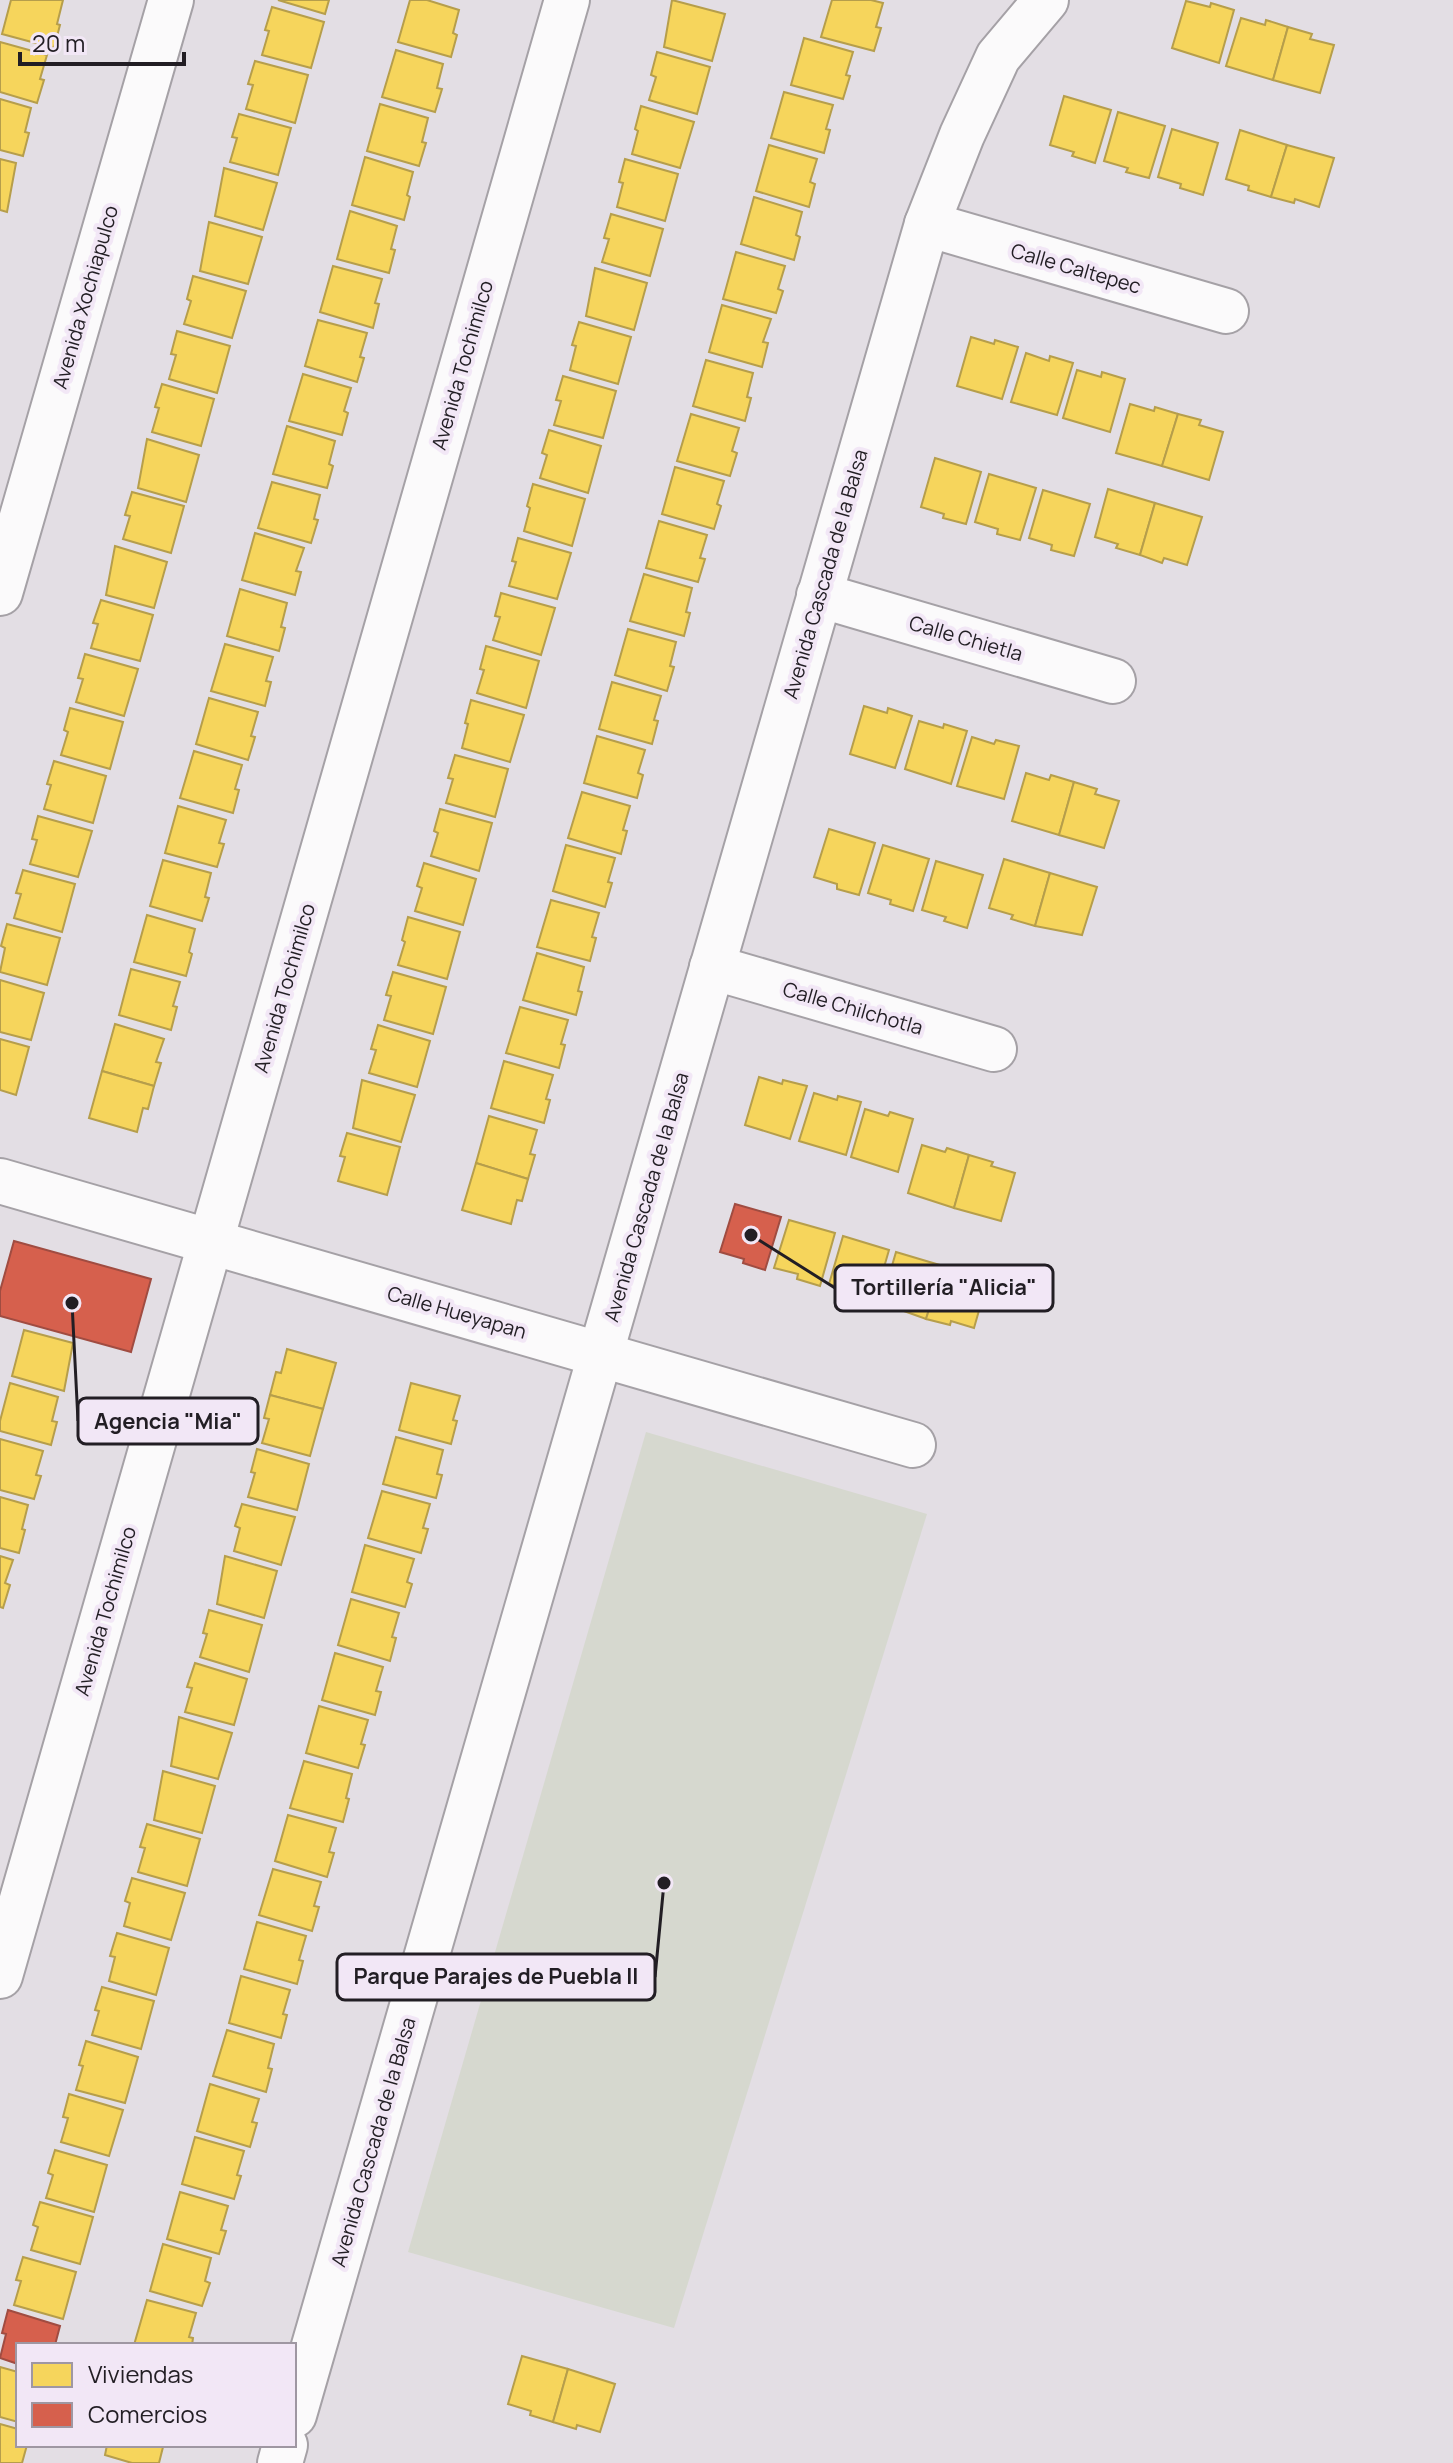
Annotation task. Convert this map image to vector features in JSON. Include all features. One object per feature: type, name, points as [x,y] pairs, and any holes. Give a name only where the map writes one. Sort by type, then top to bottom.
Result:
[{"type":"street","name":"Avenida Xochiapulco","points":[[0,593],[171,0]]},
{"type":"street","name":"Avenida Tochimilco","points":[[0,1976],[567,0]]},
{"type":"street","name":"Avenida Cascada de la Balsa","points":[[296,2408],[927,224],[962,135],[998,57],[1046,0]]},
{"type":"street","name":"Calle Caltepec","points":[[927,224],[1226,311]]},
{"type":"street","name":"Calle Chietla","points":[[819,595],[1113,681]]},
{"type":"street","name":"Calle Chilchotla","points":[[712,967],[994,1049]]},
{"type":"street","name":"Calle Hueyapan","points":[[0,1181],[913,1445]]},
{"type":"shaded area","points":[[646,1432],[927,1514],[674,2328],[408,2252]]},
{"type":"building: Viviendas","points":[[11,0],[63,0],[54,48],[2,34]]},
{"type":"building: Viviendas","points":[[278,0],[329,0],[325,14]]},
{"type":"building: Viviendas","points":[[410,0],[427,0],[459,10],[451,57],[398,42]]},
{"type":"building: Viviendas","points":[[672,0],[725,14],[712,61],[664,47]]},
{"type":"building: Viviendas","points":[[832,0],[883,3],[876,27],[881,28],[874,51],[821,37]]},
{"type":"building: Viviendas","points":[[1186,1],[1210,7],[1211,3],[1234,10],[1219,63],[1172,48]]},
{"type":"building: Viviendas","points":[[272,7],[324,22],[311,68],[262,55]]},
{"type":"building: Viviendas","points":[[1241,18],[1265,25],[1266,20],[1288,27],[1273,80],[1226,66]]},
{"type":"building: Viviendas","points":[[1288,27],[1312,34],[1310,39],[1334,45],[1320,93],[1273,80]]},
{"type":"building: Viviendas","points":[[804,38],[853,52],[843,99],[791,85]]},
{"type":"building: Viviendas","points":[[0,42],[47,55],[37,103],[0,92]]},
{"type":"building: Viviendas","points":[[396,50],[443,64],[437,88],[442,89],[435,112],[382,97]]},
{"type":"building: Viviendas","points":[[657,52],[710,67],[697,114],[649,100],[656,77],[651,75]]},
{"type":"building: Viviendas","points":[[255,61],[308,75],[295,123],[246,109],[253,85],[248,84]]},
{"type":"building: Viviendas","points":[[784,92],[833,105],[826,129],[830,130],[824,153],[771,138]]},
{"type":"building: Viviendas","points":[[1064,96],[1111,110],[1095,163],[1072,156],[1074,152],[1050,145]]},
{"type":"building: Viviendas","points":[[0,99],[31,108],[23,156],[0,150]]},
{"type":"building: Viviendas","points":[[380,104],[428,118],[422,142],[426,143],[419,166],[367,151]]},
{"type":"building: Viviendas","points":[[641,106],[694,122],[680,168],[632,154]]},
{"type":"building: Viviendas","points":[[1118,112],[1165,126],[1149,178],[1126,172],[1128,168],[1104,161]]},
{"type":"building: Viviendas","points":[[239,114],[291,128],[278,175],[230,162],[237,138],[232,137]]},
{"type":"building: Viviendas","points":[[1172,129],[1218,143],[1203,195],[1158,177]]},
{"type":"building: Viviendas","points":[[1240,130],[1287,145],[1271,197],[1226,179]]},
{"type":"building: Viviendas","points":[[769,145],[817,159],[810,182],[815,184],[809,207],[756,191]]},
{"type":"building: Viviendas","points":[[1287,145],[1334,158],[1319,207],[1295,199],[1294,203],[1271,197]]},
{"type":"building: Viviendas","points":[[365,157],[413,172],[404,220],[352,205]]},
{"type":"building: Viviendas","points":[[0,159],[16,163],[7,212],[0,210]]},
{"type":"building: Viviendas","points":[[625,159],[678,174],[665,221],[617,207]]},
{"type":"building: Viviendas","points":[[224,168],[277,183],[263,230],[215,216]]},
{"type":"building: Viviendas","points":[[754,197],[802,212],[794,260],[741,244]]},
{"type":"building: Viviendas","points":[[350,211],[397,226],[389,273],[337,259]]},
{"type":"building: Viviendas","points":[[611,214],[663,229],[650,276],[602,262],[609,239],[604,238]]},
{"type":"building: Viviendas","points":[[209,222],[262,237],[248,284],[200,271]]},
{"type":"building: Viviendas","points":[[736,252],[785,266],[778,289],[783,291],[776,313],[723,299]]},
{"type":"building: Viviendas","points":[[333,266],[382,279],[375,303],[379,304],[373,328],[320,312]]},
{"type":"building: Viviendas","points":[[595,268],[647,283],[634,330],[586,316]]},
{"type":"building: Viviendas","points":[[193,276],[246,291],[232,338],[184,324],[191,301],[187,299]]},
{"type":"building: Viviendas","points":[[722,305],[771,319],[763,342],[768,343],[762,367],[709,352]]},
{"type":"building: Viviendas","points":[[318,320],[367,333],[357,382],[305,366]]},
{"type":"building: Viviendas","points":[[579,322],[631,337],[618,384],[570,370],[576,346],[572,345]]},
{"type":"building: Viviendas","points":[[177,331],[230,346],[217,393],[169,379],[176,355],[171,354]]},
{"type":"building: Viviendas","points":[[971,337],[1018,347],[1002,399],[957,386]]},
{"type":"building: Viviendas","points":[[1026,353],[1049,361],[1050,356],[1073,363],[1057,415],[1011,402]]},
{"type":"building: Viviendas","points":[[706,360],[753,373],[745,421],[693,406]]},
{"type":"building: Viviendas","points":[[1077,370],[1101,377],[1102,372],[1125,379],[1110,432],[1063,418]]},
{"type":"building: Viviendas","points":[[303,374],[351,388],[344,411],[348,413],[342,435],[289,421]]},
{"type":"building: Viviendas","points":[[563,376],[616,391],[603,438],[554,425],[561,401],[556,400]]},
{"type":"building: Viviendas","points":[[162,384],[214,399],[201,446],[152,432]]},
{"type":"building: Viviendas","points":[[1130,404],[1178,414],[1162,466],[1116,453]]},
{"type":"building: Viviendas","points":[[691,414],[739,428],[732,451],[737,453],[730,476],[677,461]]},
{"type":"building: Viviendas","points":[[1178,414],[1201,420],[1199,425],[1223,432],[1209,480],[1162,466]]},
{"type":"building: Viviendas","points":[[287,426],[335,441],[327,488],[273,474]]},
{"type":"building: Viviendas","points":[[549,430],[601,446],[588,493],[540,478],[547,455],[542,453]]},
{"type":"building: Viviendas","points":[[147,439],[199,455],[186,502],[138,488]]},
{"type":"building: Viviendas","points":[[935,458],[981,472],[966,524],[943,518],[944,514],[921,507]]},
{"type":"building: Viviendas","points":[[675,467],[724,481],[714,529],[662,514]]},
{"type":"building: Viviendas","points":[[989,474],[1036,488],[1020,540],[997,534],[998,529],[975,522]]},
{"type":"building: Viviendas","points":[[272,482],[320,495],[314,519],[318,520],[311,543],[258,528]]},
{"type":"building: Viviendas","points":[[533,484],[585,499],[572,546],[524,531]]},
{"type":"building: Viviendas","points":[[1108,489],[1155,503],[1140,555],[1116,548],[1118,544],[1095,537]]},
{"type":"building: Viviendas","points":[[1043,490],[1090,504],[1074,556],[1051,550],[1052,545],[1029,538]]},
{"type":"building: Viviendas","points":[[132,492],[184,506],[171,553],[123,539],[130,516],[125,515]]},
{"type":"building: Viviendas","points":[[1155,503],[1202,517],[1187,565],[1164,558],[1162,563],[1140,555]]},
{"type":"building: Viviendas","points":[[659,521],[707,535],[700,558],[705,559],[698,582],[646,568]]},
{"type":"building: Viviendas","points":[[255,533],[304,548],[296,571],[301,572],[295,595],[242,580]]},
{"type":"building: Viviendas","points":[[518,538],[571,553],[557,599],[509,586],[516,562],[512,561]]},
{"type":"building: Viviendas","points":[[115,546],[167,562],[154,608],[106,595]]},
{"type":"building: Viviendas","points":[[644,574],[692,588],[684,636],[630,621]]},
{"type":"building: Viviendas","points":[[240,589],[287,603],[279,651],[227,636]]},
{"type":"building: Viviendas","points":[[501,593],[555,608],[541,655],[493,640],[500,617],[495,616]]},
{"type":"building: Viviendas","points":[[101,600],[153,615],[140,661],[91,648],[98,624],[93,623]]},
{"type":"building: Viviendas","points":[[628,629],[676,642],[670,666],[674,667],[667,691],[615,675]]},
{"type":"building: Viviendas","points":[[225,644],[273,657],[266,681],[271,682],[265,706],[211,691]]},
{"type":"building: Viviendas","points":[[486,646],[539,661],[526,708],[477,693],[484,670],[480,669]]},
{"type":"building: Viviendas","points":[[85,654],[138,669],[124,716],[76,702],[83,679],[78,678]]},
{"type":"building: Viviendas","points":[[612,682],[661,696],[654,720],[658,721],[652,744],[599,729]]},
{"type":"building: Viviendas","points":[[209,698],[258,712],[248,760],[196,744]]},
{"type":"building: Viviendas","points":[[471,700],[524,715],[510,762],[462,748]]},
{"type":"building: Viviendas","points":[[864,706],[887,713],[888,708],[912,716],[895,768],[850,754]]},
{"type":"building: Viviendas","points":[[70,708],[123,722],[110,769],[61,755],[68,732],[64,730]]},
{"type":"building: Viviendas","points":[[919,721],[967,731],[951,784],[905,769]]},
{"type":"building: Viviendas","points":[[597,736],[645,750],[638,773],[643,775],[637,798],[584,783]]},
{"type":"building: Viviendas","points":[[972,737],[994,744],[996,740],[1019,746],[1004,799],[957,786]]},
{"type":"building: Viviendas","points":[[194,751],[242,765],[235,789],[239,790],[233,813],[180,798]]},
{"type":"building: Viviendas","points":[[455,755],[508,769],[495,817],[446,803],[453,779],[448,778]]},
{"type":"building: Viviendas","points":[[54,761],[106,776],[93,823],[44,809]]},
{"type":"building: Viviendas","points":[[1026,773],[1049,780],[1051,775],[1074,782],[1059,835],[1012,821]]},
{"type":"building: Viviendas","points":[[1074,782],[1097,789],[1095,794],[1119,801],[1104,848],[1059,835]]},
{"type":"building: Viviendas","points":[[582,792],[630,806],[623,830],[627,831],[621,854],[568,838]]},
{"type":"building: Viviendas","points":[[178,806],[226,820],[219,843],[224,844],[217,867],[165,853]]},
{"type":"building: Viviendas","points":[[440,809],[492,823],[479,871],[431,856],[438,833],[434,831]]},
{"type":"building: Viviendas","points":[[38,816],[92,831],[78,877],[30,864],[37,840],[32,839]]},
{"type":"building: Viviendas","points":[[829,829],[875,843],[859,895],[837,889],[837,884],[814,877]]},
{"type":"building: Viviendas","points":[[566,845],[615,858],[605,907],[553,891]]},
{"type":"building: Viviendas","points":[[883,845],[929,859],[913,911],[868,893]]},
{"type":"building: Viviendas","points":[[1004,859],[1050,873],[1035,926],[989,908]]},
{"type":"building: Viviendas","points":[[163,860],[211,873],[205,897],[209,898],[202,921],[150,906]]},
{"type":"building: Viviendas","points":[[936,861],[983,875],[967,928],[944,921],[946,917],[922,910]]},
{"type":"building: Viviendas","points":[[424,863],[476,879],[463,925],[415,911],[422,888],[417,886]]},
{"type":"building: Viviendas","points":[[23,870],[75,884],[62,932],[14,918],[21,894],[16,893]]},
{"type":"building: Viviendas","points":[[1050,873],[1097,887],[1082,935],[1035,926]]},
{"type":"building: Viviendas","points":[[551,900],[599,913],[592,937],[596,938],[590,961],[537,947]]},
{"type":"building: Viviendas","points":[[147,915],[195,929],[186,976],[134,962]]},
{"type":"building: Viviendas","points":[[408,917],[460,932],[447,979],[398,965]]},
{"type":"building: Viviendas","points":[[7,924],[60,938],[47,985],[0,972],[5,948],[1,946]]},
{"type":"building: Viviendas","points":[[537,953],[584,967],[576,1015],[523,1000]]},
{"type":"building: Viviendas","points":[[131,969],[180,982],[173,1006],[177,1007],[171,1030],[119,1015]]},
{"type":"building: Viviendas","points":[[393,972],[446,987],[433,1034],[384,1020],[391,996],[386,995]]},
{"type":"building: Viviendas","points":[[0,980],[44,993],[31,1040],[0,1032]]},
{"type":"building: Viviendas","points":[[520,1007],[568,1020],[561,1044],[565,1045],[559,1068],[506,1053]]},
{"type":"building: Viviendas","points":[[115,1024],[164,1039],[156,1062],[161,1063],[154,1086],[102,1071]]},
{"type":"building: Viviendas","points":[[378,1025],[430,1041],[417,1087],[369,1073],[376,1050],[371,1049]]},
{"type":"building: Viviendas","points":[[0,1039],[29,1047],[16,1095],[0,1090]]},
{"type":"building: Viviendas","points":[[504,1061],[553,1075],[546,1099],[550,1100],[544,1123],[491,1108]]},
{"type":"building: Viviendas","points":[[102,1071],[154,1086],[148,1109],[143,1108],[137,1132],[89,1118]]},
{"type":"building: Viviendas","points":[[759,1077],[782,1084],[783,1080],[807,1086],[790,1139],[745,1125]]},
{"type":"building: Viviendas","points":[[362,1080],[415,1095],[401,1142],[353,1128]]},
{"type":"building: Viviendas","points":[[814,1093],[837,1100],[838,1096],[861,1102],[846,1155],[799,1141]]},
{"type":"building: Viviendas","points":[[865,1109],[913,1119],[898,1172],[851,1157]]},
{"type":"building: Viviendas","points":[[489,1116],[537,1130],[530,1154],[535,1155],[528,1179],[476,1163]]},
{"type":"building: Viviendas","points":[[347,1133],[400,1147],[387,1195],[338,1181],[345,1157],[340,1156]]},
{"type":"building: Viviendas","points":[[922,1145],[969,1155],[954,1208],[908,1193]]},
{"type":"building: Viviendas","points":[[969,1155],[1015,1173],[1001,1221],[954,1208]]},
{"type":"building: Viviendas","points":[[476,1163],[528,1179],[522,1201],[517,1200],[511,1224],[462,1210]]},
{"type":"building: Viviendas","points":[[789,1220],[835,1233],[820,1286],[797,1279],[798,1274],[774,1268]]},
{"type":"building: Viviendas","points":[[843,1236],[889,1250],[874,1302],[850,1295],[852,1291],[829,1284]]},
{"type":"building: Viviendas","points":[[896,1252],[943,1266],[926,1319],[904,1311],[905,1307],[882,1300]]},
{"type":"building: Viviendas","points":[[943,1266],[988,1279],[974,1328],[951,1321],[950,1325],[926,1319]]},
{"type":"building: Viviendas","points":[[24,1330],[73,1343],[64,1391],[12,1376]]},
{"type":"building: Viviendas","points":[[287,1349],[336,1363],[323,1409],[270,1395],[276,1372],[281,1373]]},
{"type":"building: Viviendas","points":[[10,1383],[58,1397],[52,1421],[57,1422],[51,1445],[0,1431]]},
{"type":"building: Viviendas","points":[[411,1383],[460,1396],[453,1420],[457,1421],[451,1444],[399,1430]]},
{"type":"building: Viviendas","points":[[270,1395],[323,1409],[310,1456],[262,1443],[269,1419],[264,1418]]},
{"type":"building: Viviendas","points":[[396,1437],[443,1450],[437,1474],[442,1475],[436,1498],[383,1484]]},
{"type":"building: Viviendas","points":[[0,1439],[43,1451],[36,1475],[41,1476],[34,1499],[0,1490]]},
{"type":"building: Viviendas","points":[[257,1449],[309,1464],[297,1510],[248,1497],[255,1473],[251,1472]]},
{"type":"building: Viviendas","points":[[382,1491],[430,1504],[423,1528],[428,1529],[421,1553],[368,1538]]},
{"type":"building: Viviendas","points":[[0,1497],[28,1505],[19,1553],[0,1548]]},
{"type":"building: Viviendas","points":[[242,1504],[295,1517],[281,1565],[234,1551],[240,1528],[235,1526]]},
{"type":"building: Viviendas","points":[[365,1545],[414,1559],[407,1582],[412,1584],[405,1607],[352,1592]]},
{"type":"building: Viviendas","points":[[0,1556],[13,1560],[5,1583],[10,1585],[3,1608],[0,1607]]},
{"type":"building: Viviendas","points":[[225,1556],[277,1571],[264,1618],[217,1604]]},
{"type":"building: Viviendas","points":[[351,1599],[399,1613],[392,1637],[396,1638],[390,1661],[338,1645]]},
{"type":"building: Viviendas","points":[[209,1610],[262,1625],[249,1672],[200,1657],[207,1634],[203,1633]]},
{"type":"building: Viviendas","points":[[335,1653],[383,1667],[376,1691],[381,1692],[375,1715],[322,1700]]},
{"type":"building: Viviendas","points":[[195,1663],[247,1679],[234,1725],[185,1712],[192,1688],[187,1687]]},
{"type":"building: Viviendas","points":[[319,1706],[368,1720],[358,1768],[306,1753]]},
{"type":"building: Viviendas","points":[[179,1717],[232,1733],[218,1779],[171,1766]]},
{"type":"building: Viviendas","points":[[304,1761],[352,1774],[343,1822],[290,1808]]},
{"type":"building: Viviendas","points":[[163,1771],[215,1786],[202,1833],[154,1820]]},
{"type":"building: Viviendas","points":[[288,1815],[336,1828],[329,1852],[334,1853],[327,1877],[275,1861]]},
{"type":"building: Viviendas","points":[[147,1824],[200,1839],[187,1886],[138,1872],[145,1848],[140,1847]]},
{"type":"building: Viviendas","points":[[273,1869],[321,1882],[314,1906],[319,1907],[312,1931],[259,1915]]},
{"type":"building: Viviendas","points":[[132,1878],[185,1893],[171,1940],[124,1926],[130,1903],[125,1901]]},
{"type":"building: Viviendas","points":[[257,1922],[306,1936],[299,1960],[303,1961],[297,1984],[244,1969]]},
{"type":"building: Viviendas","points":[[117,1933],[169,1948],[156,1995],[109,1981],[115,1957],[110,1956]]},
{"type":"building: Viviendas","points":[[241,1976],[290,1990],[283,2014],[287,2015],[281,2038],[229,2023]]},
{"type":"building: Viviendas","points":[[102,1987],[154,2001],[141,2049],[92,2035]]},
{"type":"building: Viviendas","points":[[227,2030],[274,2044],[266,2092],[213,2076]]},
{"type":"building: Viviendas","points":[[86,2041],[138,2057],[125,2103],[76,2090]]},
{"type":"building: Viviendas","points":[[210,2084],[259,2099],[252,2122],[257,2123],[250,2147],[197,2131]]},
{"type":"building: Viviendas","points":[[69,2094],[123,2110],[109,2156],[61,2142],[68,2118],[63,2117]]},
{"type":"building: Viviendas","points":[[195,2137],[244,2151],[234,2199],[182,2184]]},
{"type":"building: Viviendas","points":[[55,2150],[107,2165],[94,2212],[46,2198],[53,2175],[48,2173]]},
{"type":"building: Viviendas","points":[[180,2192],[228,2206],[221,2230],[226,2231],[219,2254],[167,2239]]},
{"type":"building: Viviendas","points":[[40,2202],[93,2217],[80,2264],[31,2250],[38,2227],[33,2225]]},
{"type":"building: Viviendas","points":[[163,2244],[211,2258],[205,2281],[210,2283],[202,2306],[150,2291]]},
{"type":"building: Viviendas","points":[[23,2257],[76,2272],[63,2319],[14,2305],[21,2281],[16,2280]]},
{"type":"building: Viviendas","points":[[147,2300],[196,2313],[189,2337],[193,2338],[192,2343],[135,2343]]},
{"type":"building: Viviendas","points":[[522,2356],[568,2369],[553,2422],[508,2404]]},
{"type":"building: Viviendas","points":[[0,2367],[16,2371],[16,2421],[0,2417]]},
{"type":"building: Viviendas","points":[[568,2369],[615,2384],[600,2432],[553,2422]]},
{"type":"building: Viviendas","points":[[0,2424],[16,2428],[16,2447],[26,2447],[22,2463],[0,2463]]},
{"type":"building: Viviendas","points":[[107,2447],[163,2447],[159,2463],[132,2463],[105,2455]]},
{"type":"building: Comercios","points":[[735,1204],[781,1217],[765,1270],[743,1263],[744,1259],[720,1252]]},
{"type":"building: Comercios","points":[[14,1241],[151,1279],[131,1352],[0,1316],[0,1291]]},
{"type":"building: Comercios","points":[[8,2310],[60,2326],[56,2343],[16,2343],[16,2363],[0,2358],[6,2334],[2,2333]]},
{"type":"place","name":"Tortillería \"Alicia\"","points":[[751,1235]]},
{"type":"place","name":"Agencia \"Mia\"","points":[[72,1303]]},
{"type":"place","name":"Parque Parajes de Puebla II","points":[[664,1883]]}]
